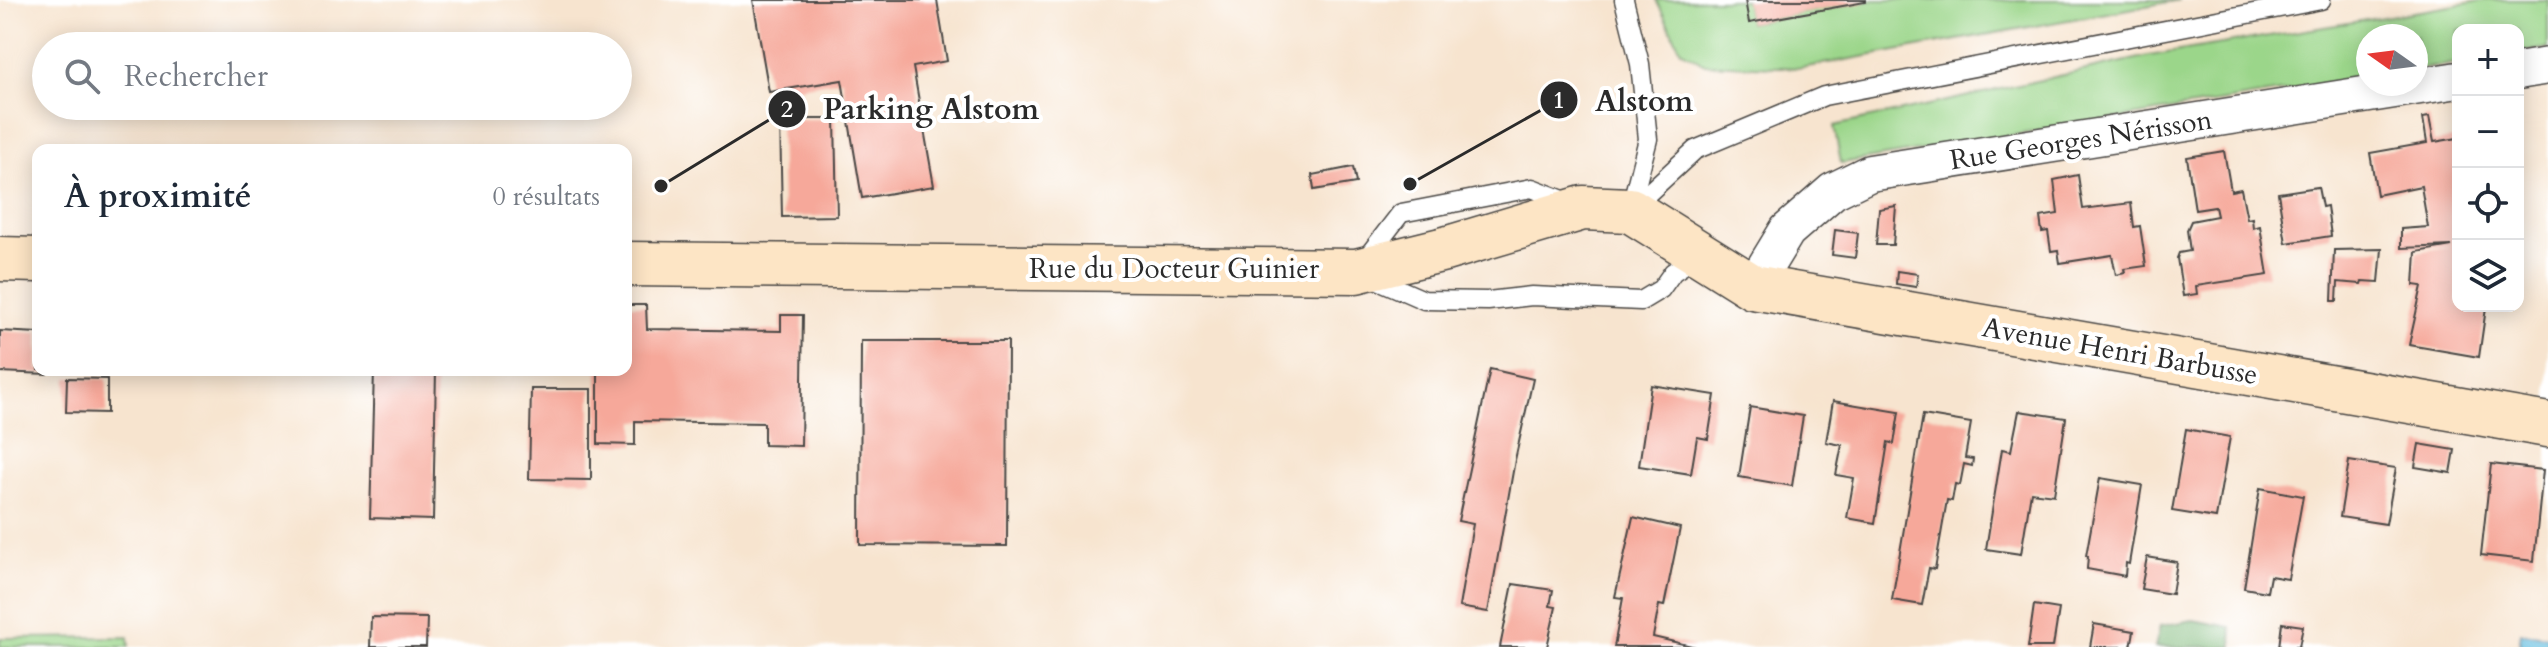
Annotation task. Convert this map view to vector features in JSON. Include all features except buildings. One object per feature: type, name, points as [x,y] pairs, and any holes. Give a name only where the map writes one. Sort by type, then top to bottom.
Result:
[{"type":"main road","name":"Rue du Docteur Guinier","points":[[632,264],[1356,271],[1445,249],[1583,208],[1630,210],[1701,254]]},
{"type":"main road","name":"Avenue Henri Barbusse","points":[[1701,254],[1753,287],[2548,425]]},
{"type":"main road","points":[[0,259],[32,260]]},
{"type":"street","points":[[2524,70],[2548,66]]},
{"type":"street","name":"Rue Georges Nérisson","points":[[1753,287],[1787,231],[1833,191],[1870,173],[2452,81]]},
{"type":"lane","points":[[1624,0],[1640,64],[1648,139],[1630,210]]},
{"type":"lane","points":[[1630,210],[1695,150],[1824,96],[2321,0]]},
{"type":"lane","points":[[1356,271],[1424,300],[1488,301],[1532,296],[1641,301],[1661,289],[1673,272],[1701,254]]},
{"type":"green space","points":[[1656,0],[1745,0],[1749,23],[1874,0],[2179,0],[1801,68],[1705,64],[1681,50]]},
{"type":"green space","points":[[2486,0],[2548,0],[2548,48],[2524,52],[2524,24],[2452,24],[2452,64],[2428,68],[2428,24],[2356,24],[2356,80],[1841,163],[1834,126],[2149,56]]},
{"type":"green space","points":[[2193,620],[2231,627],[2233,647],[2155,647],[2160,626]]},
{"type":"green space","points":[[128,637],[129,647],[0,647],[0,638]]},
{"type":"water","points":[[2521,633],[2548,636],[2548,647],[2519,647]]},
{"type":"place","name":"Alstom","points":[[1410,184]]},
{"type":"place","name":"Parking Alstom","points":[[661,186]]}]
